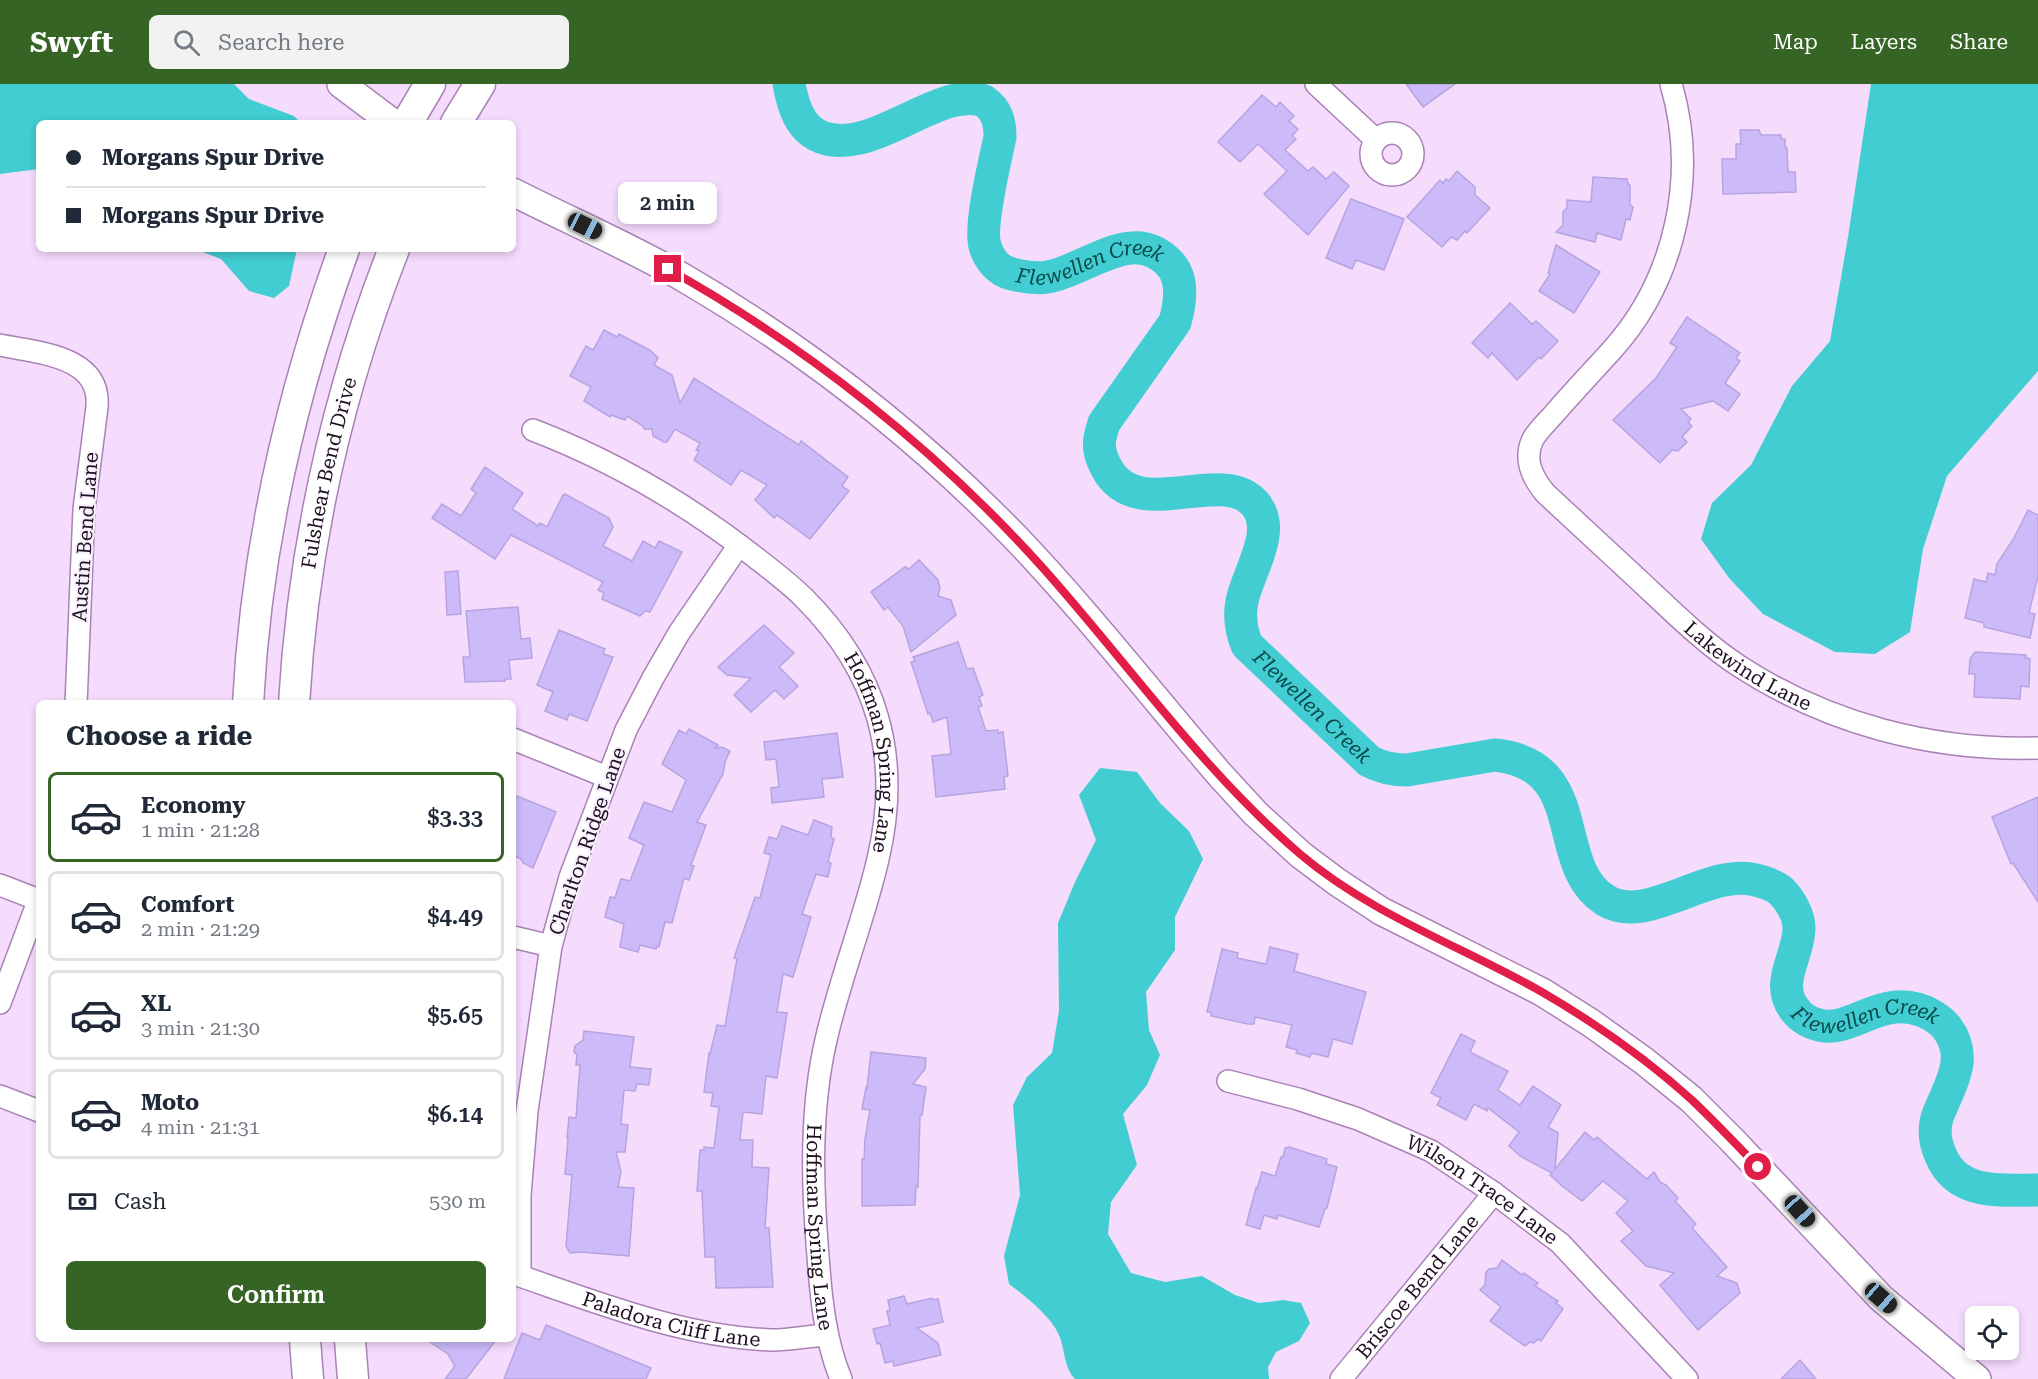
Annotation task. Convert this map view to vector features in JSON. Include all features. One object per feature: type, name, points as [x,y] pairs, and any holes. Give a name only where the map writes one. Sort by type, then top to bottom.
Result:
[{"type":"main road","points":[[409,120],[430,84]]},
{"type":"main road","points":[[458,120],[480,84]]},
{"type":"main road","points":[[248,700],[260,582],[281,464],[306,360],[343,252]]},
{"type":"main road","name":"Fulshear Bend Drive","points":[[294,700],[305,588],[319,504],[344,396],[393,252]]},
{"type":"main road","points":[[305,1342],[308,1379]]},
{"type":"main road","points":[[350,1342],[353,1379]]},
{"type":"street","points":[[340,84],[389,120]]},
{"type":"street","points":[[1316,84],[1376,140]]},
{"type":"street","name":"Lakewind Lane","points":[[1671,84],[1680,130],[1683,177],[1677,221],[1660,274],[1648,299],[1626,334],[1534,436],[1529,460],[1532,474],[1545,493],[1703,639],[1738,665],[1768,683],[1825,711],[1887,732],[1970,747],[2038,748]]},
{"type":"street","points":[[516,193],[634,251],[704,290],[796,351],[891,423],[1014,536],[1221,776],[1256,814],[1301,855],[1381,911],[1542,993],[1591,1023],[1644,1061],[1691,1100],[1733,1141],[1881,1298],[1977,1379]]},
{"type":"street","name":"Austin Bend Lane","points":[[0,345],[69,361],[87,374],[94,384],[98,399],[84,509],[76,700]]},
{"type":"street","name":"Hoffman Spring Lane","points":[[533,430],[576,446],[688,509],[739,545],[803,597],[837,635],[862,676],[880,721],[887,763],[888,805],[878,860],[825,1043],[818,1099],[814,1170],[820,1289],[827,1335],[841,1379]]},
{"type":"street","name":"Charlton Ridge Lane","points":[[520,1276],[520,1195],[527,1111],[551,946],[570,877],[626,730],[679,633],[739,545]]},
{"type":"street","points":[[516,740],[607,777]]},
{"type":"street","points":[[0,885],[36,899]]},
{"type":"street","points":[[0,1003],[36,908]]},
{"type":"street","points":[[516,938],[551,946]]},
{"type":"street","name":"Wilson Trace Lane","points":[[1228,1081],[1299,1099],[1358,1119],[1431,1151],[1494,1193],[1560,1243],[1687,1379]]},
{"type":"street","points":[[0,1096],[36,1110]]},
{"type":"street","name":"Briscoe Bend Lane","points":[[1341,1379],[1494,1193]]},
{"type":"street","name":"Paladora Cliff Lane","points":[[520,1276],[630,1314],[723,1336],[774,1340],[827,1335]]},
{"type":"shaded area","points":[[0,84],[234,84],[249,99],[294,116],[298,120],[36,120],[36,169],[0,174]]},
{"type":"shaded area","points":[[1871,84],[2038,84],[2038,371],[1947,476],[1923,549],[1910,632],[1875,654],[1835,652],[1763,614],[1729,578],[1701,539],[1712,503],[1751,465],[1792,386],[1830,341]]},
{"type":"shaded area","points":[[203,252],[296,252],[289,286],[274,298],[249,291],[221,259]]},
{"type":"shaded area","points":[[1100,768],[1137,772],[1160,803],[1189,831],[1203,859],[1175,917],[1175,950],[1146,992],[1149,1030],[1160,1055],[1147,1085],[1123,1114],[1137,1165],[1111,1202],[1108,1234],[1131,1273],[1165,1282],[1202,1276],[1235,1295],[1259,1303],[1283,1300],[1301,1303],[1310,1323],[1299,1341],[1276,1352],[1268,1367],[1269,1379],[1075,1379],[1071,1375],[1061,1340],[1055,1328],[1037,1306],[1009,1284],[1004,1256],[1020,1195],[1013,1105],[1027,1077],[1052,1053],[1059,1011],[1058,923],[1096,840],[1079,795]]},
{"type":"building","points":[[1406,84],[1455,84],[1423,107]]},
{"type":"building","points":[[1262,95],[1276,107],[1280,102],[1294,116],[1289,121],[1298,129],[1292,136],[1296,139],[1285,150],[1308,171],[1313,167],[1326,179],[1334,172],[1349,186],[1308,235],[1264,194],[1287,171],[1258,144],[1240,162],[1218,142]]},
{"type":"building","points":[[1740,130],[1759,130],[1761,135],[1781,135],[1781,139],[1785,139],[1788,172],[1795,172],[1796,192],[1723,194],[1722,159],[1736,159],[1736,144],[1741,144]]},
{"type":"building","points":[[1457,171],[1475,187],[1475,195],[1490,208],[1467,233],[1465,231],[1457,240],[1451,237],[1442,247],[1407,217],[1440,180],[1443,183],[1446,179],[1449,181]]},
{"type":"building","points":[[1593,177],[1627,179],[1630,185],[1630,205],[1633,207],[1630,220],[1626,219],[1621,240],[1597,233],[1595,242],[1556,232],[1563,225],[1563,212],[1567,208],[1567,200],[1591,202]]},
{"type":"building","points":[[1351,199],[1404,219],[1384,270],[1356,260],[1352,269],[1326,258]]},
{"type":"building","points":[[1556,245],[1600,272],[1574,313],[1539,291],[1550,274],[1548,273]]},
{"type":"building","points":[[1510,303],[1532,324],[1536,321],[1558,341],[1517,380],[1492,353],[1488,358],[1472,343]]},
{"type":"building","points":[[1687,317],[1740,353],[1736,358],[1740,361],[1725,383],[1740,394],[1728,411],[1713,401],[1681,409],[1691,419],[1688,422],[1692,426],[1682,437],[1687,442],[1678,451],[1672,450],[1660,463],[1613,420],[1656,378],[1677,347],[1670,343]]},
{"type":"building","points":[[604,330],[617,337],[619,334],[650,350],[658,358],[654,365],[672,375],[680,403],[694,378],[799,445],[801,441],[848,477],[842,486],[849,491],[810,539],[777,515],[774,518],[755,500],[767,485],[741,470],[731,485],[694,460],[700,443],[675,429],[667,442],[664,442],[653,436],[652,429],[644,429],[627,416],[625,420],[611,415],[610,417],[584,401],[591,387],[570,376],[586,346],[593,350]]},
{"type":"building","points":[[485,467],[523,493],[512,509],[538,526],[540,523],[547,527],[565,494],[609,518],[613,527],[603,546],[632,561],[643,541],[655,548],[659,541],[682,552],[650,612],[645,611],[640,616],[602,599],[604,593],[598,590],[603,582],[511,535],[495,559],[432,518],[442,504],[461,516],[476,493],[471,489]]},
{"type":"building","points":[[2028,510],[2038,515],[2038,576],[2029,613],[2035,614],[2030,638],[1984,627],[1984,623],[1965,618],[1974,579],[1986,582],[1988,573],[1995,575],[1997,564]]},
{"type":"building","points":[[919,560],[938,580],[940,587],[938,596],[951,600],[956,615],[911,652],[903,626],[888,607],[884,610],[871,592],[905,567],[909,569]]},
{"type":"building","points":[[458,571],[461,614],[447,615],[445,572]]},
{"type":"building","points":[[518,607],[521,639],[530,638],[532,658],[509,660],[511,679],[465,682],[463,657],[470,657],[466,611]]},
{"type":"building","points":[[764,625],[794,653],[779,667],[798,686],[784,699],[775,690],[751,712],[734,695],[751,678],[727,675],[718,667]]},
{"type":"building","points":[[559,630],[605,649],[603,654],[613,657],[587,721],[569,714],[567,720],[545,711],[553,692],[537,685]]},
{"type":"building","points":[[958,642],[967,669],[973,668],[983,695],[979,697],[982,706],[978,707],[986,731],[1003,732],[1008,776],[1004,777],[1005,789],[936,797],[932,756],[951,754],[947,717],[933,722],[930,713],[928,714],[911,662],[915,661],[913,657]]},
{"type":"building","points":[[1975,652],[2026,655],[2025,657],[2030,659],[2029,687],[2021,686],[2020,699],[1974,697],[1975,674],[1969,674],[1970,659]]},
{"type":"building","points":[[689,729],[718,745],[715,748],[722,747],[730,751],[723,774],[697,822],[706,825],[691,865],[694,866],[689,880],[684,878],[672,923],[665,922],[659,947],[657,946],[656,949],[640,945],[638,952],[620,947],[624,924],[605,917],[610,897],[615,898],[621,879],[630,881],[644,845],[629,838],[644,802],[672,812],[686,780],[662,764],[679,730],[686,734]]},
{"type":"building","points":[[837,733],[843,777],[822,779],[824,797],[772,803],[771,788],[779,787],[776,759],[766,760],[764,742]]},
{"type":"building","points":[[517,796],[556,812],[533,868],[516,856]]},
{"type":"building","points":[[2038,797],[2038,902],[2013,863],[2011,864],[1992,817]]},
{"type":"building","points":[[814,820],[832,827],[831,837],[834,839],[828,862],[831,863],[828,877],[816,874],[802,914],[811,917],[793,977],[783,974],[777,1012],[787,1013],[777,1078],[766,1076],[762,1114],[743,1112],[740,1140],[753,1140],[752,1167],[769,1168],[765,1228],[769,1228],[773,1287],[716,1288],[715,1257],[705,1257],[702,1191],[697,1191],[700,1150],[704,1150],[704,1147],[714,1148],[719,1107],[711,1106],[713,1093],[704,1092],[709,1053],[717,1025],[725,1026],[737,959],[734,958],[755,897],[760,898],[771,855],[764,853],[769,837],[777,839],[782,826],[808,835]]},
{"type":"building","points":[[1270,947],[1298,954],[1294,971],[1366,992],[1352,1044],[1333,1039],[1328,1057],[1311,1053],[1310,1057],[1286,1047],[1292,1025],[1255,1017],[1254,1024],[1248,1024],[1211,1016],[1211,1012],[1207,1012],[1222,949],[1238,953],[1237,958],[1266,964]]},
{"type":"building","points":[[584,1031],[634,1037],[630,1067],[651,1069],[649,1085],[637,1084],[635,1091],[624,1090],[621,1124],[628,1125],[625,1152],[616,1152],[621,1172],[618,1187],[634,1188],[629,1256],[570,1253],[566,1246],[572,1175],[565,1174],[567,1138],[569,1117],[576,1118],[580,1065],[576,1065],[577,1055],[574,1052],[575,1046],[583,1040]]},
{"type":"building","points":[[1461,1034],[1475,1041],[1470,1052],[1508,1071],[1498,1090],[1520,1105],[1533,1086],[1561,1105],[1548,1127],[1558,1133],[1555,1169],[1585,1132],[1594,1140],[1597,1137],[1647,1179],[1654,1172],[1660,1182],[1678,1198],[1675,1201],[1696,1224],[1692,1228],[1727,1267],[1717,1276],[1737,1283],[1740,1293],[1698,1330],[1660,1285],[1674,1273],[1646,1266],[1621,1241],[1633,1231],[1616,1213],[1628,1201],[1603,1181],[1582,1201],[1550,1175],[1552,1173],[1520,1156],[1509,1146],[1519,1132],[1488,1108],[1487,1111],[1474,1104],[1466,1120],[1437,1105],[1441,1098],[1431,1093]]},
{"type":"building","points":[[871,1052],[926,1058],[925,1069],[913,1084],[926,1087],[922,1115],[920,1115],[918,1187],[916,1186],[915,1205],[862,1206],[862,1159],[864,1159],[870,1110],[862,1109]]},
{"type":"building","points":[[1289,1147],[1327,1159],[1326,1164],[1337,1167],[1327,1208],[1319,1227],[1278,1215],[1277,1219],[1264,1215],[1260,1229],[1246,1225],[1262,1172],[1275,1176],[1285,1148]]},
{"type":"building","points":[[1502,1260],[1522,1275],[1524,1273],[1538,1283],[1535,1286],[1558,1301],[1556,1303],[1563,1309],[1541,1341],[1538,1339],[1525,1346],[1490,1321],[1501,1307],[1480,1290],[1485,1285],[1486,1272],[1497,1268]]},
{"type":"building","points":[[904,1296],[907,1304],[932,1298],[933,1300],[938,1299],[943,1322],[917,1328],[938,1343],[941,1355],[894,1366],[893,1361],[885,1363],[880,1343],[877,1344],[873,1329],[890,1325],[887,1311],[890,1311],[888,1300]]},
{"type":"building","points":[[546,1325],[651,1368],[646,1379],[504,1379],[522,1333],[540,1340]]},
{"type":"building","points":[[430,1342],[494,1342],[466,1379],[445,1379],[455,1366],[448,1354]]},
{"type":"building","points":[[1800,1360],[1816,1379],[1781,1379]]},
{"type":"waterway","name":"Flewellen Creek","points":[[789,84],[795,108],[807,128],[821,137],[841,140],[862,137],[884,130],[947,102],[966,98],[984,101],[997,117],[1000,137],[988,193],[984,224],[985,246],[992,260],[1007,272],[1030,277],[1048,277],[1126,248],[1142,248],[1157,253],[1171,265],[1179,285],[1175,322],[1104,423],[1099,445],[1103,461],[1120,484],[1138,492],[1158,494],[1223,490],[1241,494],[1256,505],[1262,516],[1264,527],[1259,552],[1241,607],[1241,624],[1247,645],[1369,761],[1397,770],[1495,755],[1525,763],[1545,777],[1557,796],[1578,864],[1588,884],[1605,900],[1621,906],[1638,907],[1656,903],[1714,883],[1733,879],[1751,879],[1767,883],[1778,889],[1791,903],[1799,923],[1798,939],[1787,981],[1790,1001],[1798,1014],[1813,1023],[1830,1026],[1877,1011],[1903,1007],[1921,1010],[1937,1019],[1954,1039],[1957,1051],[1952,1083],[1936,1125],[1935,1136],[1941,1156],[1958,1178],[1970,1184],[1996,1190],[2038,1190]]},
{"type":"route","points":[[668,269],[743,314],[844,386],[891,423],[973,496],[1014,536],[1057,584],[1221,776],[1256,814],[1301,855],[1381,911],[1487,963],[1591,1023],[1644,1061],[1691,1100],[1758,1167]]}]
